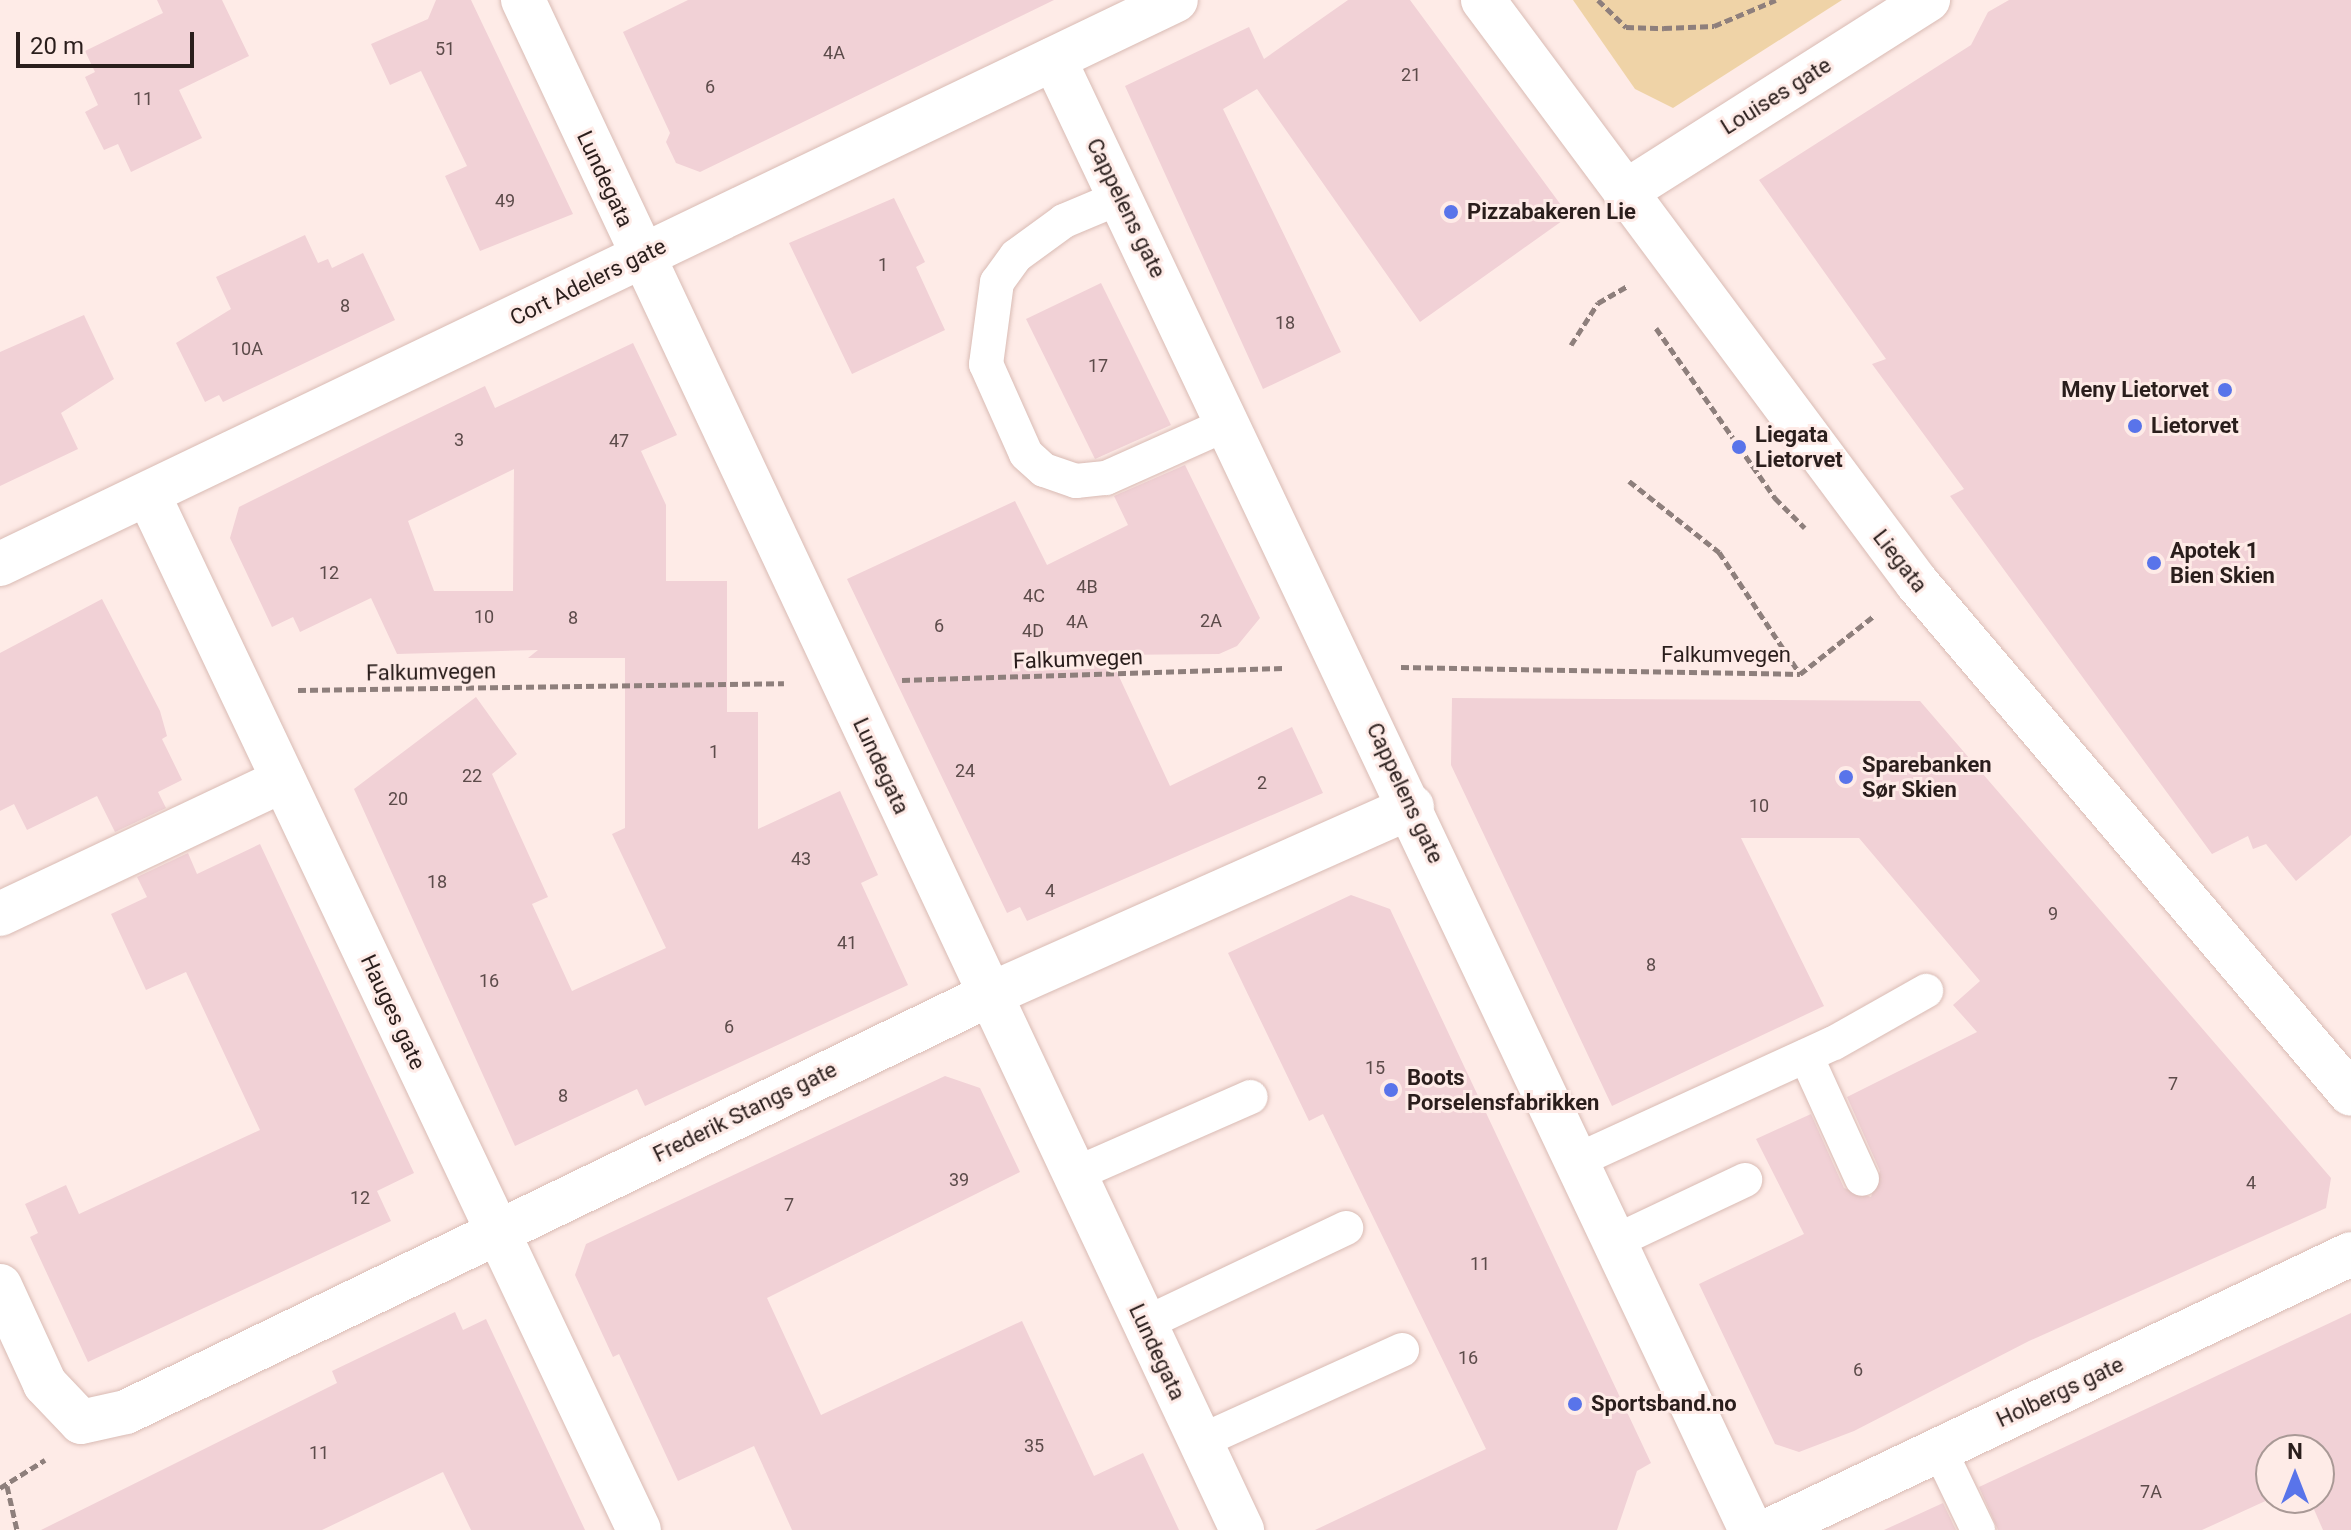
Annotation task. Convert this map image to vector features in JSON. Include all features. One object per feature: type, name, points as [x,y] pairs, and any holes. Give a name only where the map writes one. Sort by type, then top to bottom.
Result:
[{"type":"street","name":"Lundegata","points":[[523,0],[641,257],[1242,1530]]},
{"type":"street","name":"Cort Adelers gate","points":[[0,564],[1176,0]]},
{"type":"street","name":"Liegata","points":[[1483,0],[1917,583],[2351,1094]]},
{"type":"street","name":"Louises gate","points":[[1625,192],[1928,0]]},
{"type":"street","name":"Cappelens gate","points":[[1054,59],[1346,666],[1751,1530]]},
{"type":"street","name":"Hauges gate","points":[[148,494],[639,1530]]},
{"type":"street","points":[[0,914],[283,780]]},
{"type":"street","name":"Frederik Stangs gate","points":[[0,1286],[45,1384],[81,1422],[126,1412],[497,1230],[989,995],[1412,807]]},
{"type":"street","name":"Holbergs gate","points":[[1770,1530],[2351,1254]]},
{"type":"lane","points":[[1121,197],[1064,221],[1016,256],[997,282],[986,364],[1026,454],[1044,470],[1076,481],[1106,478],[1229,423]]},
{"type":"lane","points":[[1578,1160],[1806,1056],[1926,991]]},
{"type":"lane","points":[[1806,1056],[1862,1179]]},
{"type":"lane","points":[[1073,1175],[1251,1097]]},
{"type":"lane","points":[[1616,1241],[1745,1180]]},
{"type":"lane","points":[[1144,1324],[1346,1228]]},
{"type":"lane","points":[[1199,1442],[1402,1350]]},
{"type":"lane","points":[[1939,1449],[1978,1530]]},
{"type":"path","points":[[1598,0],[1626,27],[1664,28],[1714,26],[1776,0]]},
{"type":"path","points":[[1571,345],[1598,303],[1626,284]]},
{"type":"path","points":[[1629,481],[1719,552],[1800,674]]},
{"type":"path","name":"Falkumvegen","points":[[241,690],[841,682],[1346,666],[1800,674],[1884,608]]},
{"type":"path","points":[[7,1486],[17,1530]]},
{"type":"shaded area","points":[[1573,0],[1842,0],[1673,108],[1635,89]]},
{"type":"building","points":[[157,0],[222,0],[249,56],[179,90],[202,138],[131,172],[118,144],[104,150],[85,112],[98,105],[85,77],[95,72],[85,51],[163,13]]},
{"type":"building","points":[[436,0],[471,0],[573,214],[480,251],[445,176],[467,166],[421,71],[390,85],[371,44],[428,19]]},
{"type":"building","points":[[688,0],[1054,0],[700,172],[676,163],[666,142],[670,133],[623,32]]},
{"type":"building","points":[[1348,0],[1410,0],[1569,216],[1420,322],[1257,89],[1223,109],[1341,352],[1263,389],[1125,86],[1249,27],[1264,59]]},
{"type":"building","name":"Lietorvet","points":[[2009,0],[2351,0],[2351,835],[2296,881],[2266,844],[2253,849],[2248,836],[2212,854],[1950,496],[1964,489],[1872,364],[1886,359],[1759,180],[1971,45],[1988,12]]},
{"type":"building","points":[[894,198],[925,262],[916,267],[945,330],[852,374],[789,243]]},
{"type":"building","points":[[305,235],[318,263],[328,259],[332,268],[363,253],[395,320],[223,402],[219,395],[205,402],[176,343],[231,309],[216,277]]},
{"type":"building","points":[[1101,283],[1171,425],[1095,459],[1026,319]]},
{"type":"building","points":[[84,315],[114,379],[61,413],[78,449],[0,486],[0,352]]},
{"type":"building","points":[[633,343],[677,435],[641,451],[666,505],[666,581],[727,581],[727,712],[758,712],[758,829],[840,791],[878,875],[861,883],[908,985],[645,1106],[637,1089],[515,1146],[354,789],[476,697],[517,754],[492,774],[548,897],[532,904],[572,991],[666,948],[612,834],[625,828],[625,658],[528,658],[538,650],[397,654],[371,598],[300,632],[293,617],[272,627],[230,538],[239,507],[394,430],[485,386],[495,408]],"holes":[[[514,469],[513,591],[434,591],[408,521]]]},
{"type":"building","points":[[1185,465],[1260,618],[1237,646],[1219,654],[1109,655],[1170,786],[1292,727],[1323,793],[1027,921],[1020,907],[1007,913],[847,579],[1015,501],[1047,565],[1128,525],[1114,496]]},
{"type":"building","points":[[102,599],[160,711],[167,736],[162,739],[182,780],[158,792],[166,808],[115,832],[97,796],[27,830],[14,804],[0,811],[0,653]]},
{"type":"building","points":[[1452,698],[1920,701],[2331,1178],[2326,1208],[2029,1341],[1854,1431],[1799,1452],[1775,1444],[1699,1284],[1804,1234],[1756,1139],[1811,1114],[1844,1188],[1871,1197],[1880,1171],[1847,1097],[1977,1032],[1953,1005],[1980,981],[1859,838],[1741,838],[1824,1006],[1612,1106],[1451,765]]},
{"type":"building","points":[[260,844],[414,1173],[377,1191],[391,1221],[88,1362],[30,1237],[38,1233],[25,1204],[66,1185],[79,1214],[260,1130],[186,972],[146,990],[111,914],[147,897],[137,877],[188,853],[197,874]]},
{"type":"building","points":[[1351,895],[1390,909],[1651,1463],[1637,1471],[1617,1530],[1315,1530],[1486,1449],[1323,1114],[1309,1121],[1228,953]]},
{"type":"building","points":[[945,1076],[980,1088],[1020,1172],[767,1298],[821,1415],[1022,1321],[1094,1476],[1143,1453],[1179,1530],[792,1530],[754,1446],[678,1481],[619,1354],[613,1357],[575,1275],[586,1244]]},
{"type":"building","points":[[455,1312],[463,1330],[486,1319],[585,1530],[471,1530],[443,1472],[322,1530],[41,1530],[337,1383],[332,1371]]},
{"type":"building","points":[[2351,1313],[2351,1530],[2323,1530],[2316,1514],[2335,1514],[2335,1434],[2255,1434],[2255,1506],[2202,1530],[1998,1530],[1979,1487]]},
{"type":"building","points":[[1943,1503],[1956,1530],[1884,1530]]},
{"type":"place","name":"Pizzabakeren Lie","points":[[1451,212]]},
{"type":"place","name":"Meny Lietorvet","points":[[2225,390]]},
{"type":"place","name":"Lietorvet","points":[[2135,426]]},
{"type":"place","name":"Liegata Lietorvet","points":[[1739,447]]},
{"type":"place","name":"Apotek 1 Bien Skien","points":[[2154,563]]},
{"type":"place","name":"Sparebanken Sør Skien","points":[[1846,777]]},
{"type":"place","name":"Boots Porselensfabrikken","points":[[1391,1090]]},
{"type":"place","name":"Sportsband.no","points":[[1575,1404]]}]
